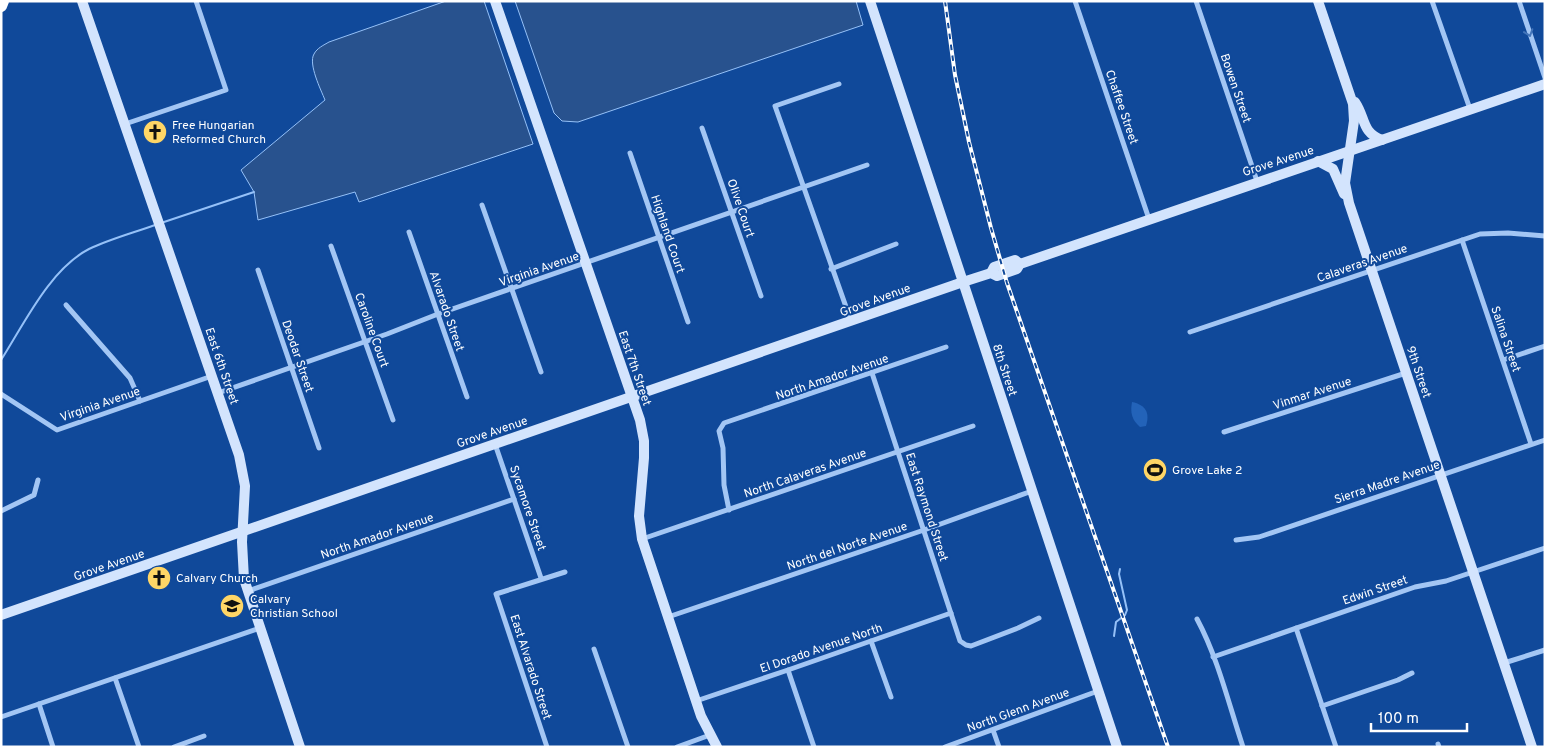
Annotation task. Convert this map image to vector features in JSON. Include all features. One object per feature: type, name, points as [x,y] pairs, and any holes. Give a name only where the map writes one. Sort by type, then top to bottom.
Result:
[{"type":"highway","points":[[1,6],[2,1]]},
{"type":"main road","name":"East 6th Street","points":[[82,1],[236,446],[244,475],[243,568],[247,591],[300,747]]},
{"type":"main road","name":"East 7th Street","points":[[495,1],[640,420],[644,441],[643,480],[639,498],[642,539],[696,701],[717,747]]},
{"type":"main road","name":"8th Street","points":[[870,1],[1117,747]]},
{"type":"main road","name":"9th Street","points":[[1318,1],[1353,104],[1354,121],[1345,183],[1349,203],[1532,747]]},
{"type":"main road","name":"Grove Avenue","points":[[1,615],[990,274],[994,267],[1015,260],[1020,264],[1257,181],[1545,84]]},
{"type":"main road","points":[[1348,90],[1359,108],[1365,128],[1372,136],[1382,140]]},
{"type":"main road","points":[[1318,161],[1333,169],[1349,203]]},
{"type":"street","points":[[124,124],[226,90],[196,1]]},
{"type":"street","name":"Chaffee Street","points":[[1075,1],[1150,219]]},
{"type":"street","name":"Bowen Street","points":[[1196,1],[1257,181]]},
{"type":"street","points":[[1432,1],[1470,110]]},
{"type":"street","points":[[1519,1],[1545,78]]},
{"type":"street","points":[[839,84],[775,106],[851,322]]},
{"type":"street","name":"Olive Court","points":[[702,128],[761,296]]},
{"type":"street","name":"Highland Court","points":[[630,153],[688,322]]},
{"type":"street","name":"Virginia Avenue","points":[[218,394],[438,314],[867,165]]},
{"type":"street","points":[[482,205],[541,372]]},
{"type":"street","name":"Alvarado Street","points":[[409,232],[467,397]]},
{"type":"street","name":"Calaveras Avenue","points":[[1190,332],[1480,234],[1508,233],[1545,236]]},
{"type":"street","name":"Salina Street","points":[[1462,240],[1531,444]]},
{"type":"street","points":[[831,269],[896,244]]},
{"type":"street","name":"Caroline Court","points":[[331,246],[393,420]]},
{"type":"street","name":"Deodar Street","points":[[258,270],[320,448]]},
{"type":"street","points":[[66,305],[130,378],[140,401]]},
{"type":"street","points":[[1503,360],[1545,346]]},
{"type":"street","name":"North Amador Avenue","points":[[729,510],[724,485],[723,448],[719,431],[724,423],[872,374],[946,347]]},
{"type":"street","name":"Vinmar Avenue","points":[[1224,432],[1406,372]]},
{"type":"street","name":"East Raymond Street","points":[[872,374],[899,451],[960,641],[972,646],[1039,618]]},
{"type":"street","name":"Virginia Avenue","points":[[1,394],[57,430],[212,376]]},
{"type":"street","name":"North Calaveras Avenue","points":[[642,539],[974,426]]},
{"type":"street","name":"Sierra Madre Avenue","points":[[1236,540],[1259,536],[1545,440]]},
{"type":"street","name":"Sycamore Street","points":[[495,444],[541,578]]},
{"type":"street","points":[[1,511],[34,495],[38,480]]},
{"type":"street","name":"North del Norte Avenue","points":[[667,618],[1032,491]]},
{"type":"street","name":"North Amador Avenue","points":[[247,591],[514,499]]},
{"type":"street","name":"Edwin Street","points":[[1213,657],[1415,587],[1446,581],[1545,548]]},
{"type":"street","points":[[541,578],[565,572]]},
{"type":"street","name":"East Alvarado Street","points":[[541,578],[496,594],[547,747]]},
{"type":"street","name":"El Dorado Avenue North","points":[[696,701],[952,613]]},
{"type":"street","points":[[1197,619],[1213,657],[1243,747]]},
{"type":"street","points":[[1,717],[260,628]]},
{"type":"street","points":[[1296,628],[1336,747]]},
{"type":"street","points":[[872,641],[891,697]]},
{"type":"street","points":[[594,649],[628,747]]},
{"type":"street","points":[[1504,663],[1545,650]]},
{"type":"street","points":[[788,670],[814,747]]},
{"type":"street","points":[[1322,706],[1398,680],[1412,673]]},
{"type":"street","points":[[115,678],[139,747]]},
{"type":"street","name":"North Glenn Avenue","points":[[945,747],[1098,691]]},
{"type":"street","points":[[38,704],[53,747]]},
{"type":"street","points":[[993,730],[999,747]]},
{"type":"street","points":[[677,747],[710,735]]},
{"type":"street","points":[[174,747],[204,736]]},
{"type":"shaded area","points":[[446,1],[484,1],[533,144],[359,202],[355,192],[258,220],[254,192],[241,170],[325,100],[314,70],[313,58],[315,52],[329,42]]},
{"type":"shaded area","points":[[515,1],[856,1],[863,25],[578,122],[562,121],[554,113]]},
{"type":"shaded area","points":[[1132,402],[1141,405],[1146,410],[1146,426],[1140,427],[1133,419]]},
{"type":"waterway","points":[[161,223],[254,192]]},
{"type":"waterway","points":[[1,360],[39,298],[50,283],[75,258],[97,245],[155,225]]},
{"type":"waterway","points":[[1114,636],[1116,622],[1125,615],[1127,610],[1119,574],[1120,569]]},
{"type":"railway","points":[[945,1],[955,75],[969,142],[1007,283],[1168,747]]},
{"type":"place","name":"Free Hungarian Reformed Church","points":[[155,132]]},
{"type":"place","name":"Grove Lake 2","points":[[1155,470]]},
{"type":"place","name":"Calvary Church","points":[[159,578]]},
{"type":"place","name":"Calvary Christian School","points":[[232,606]]}]
